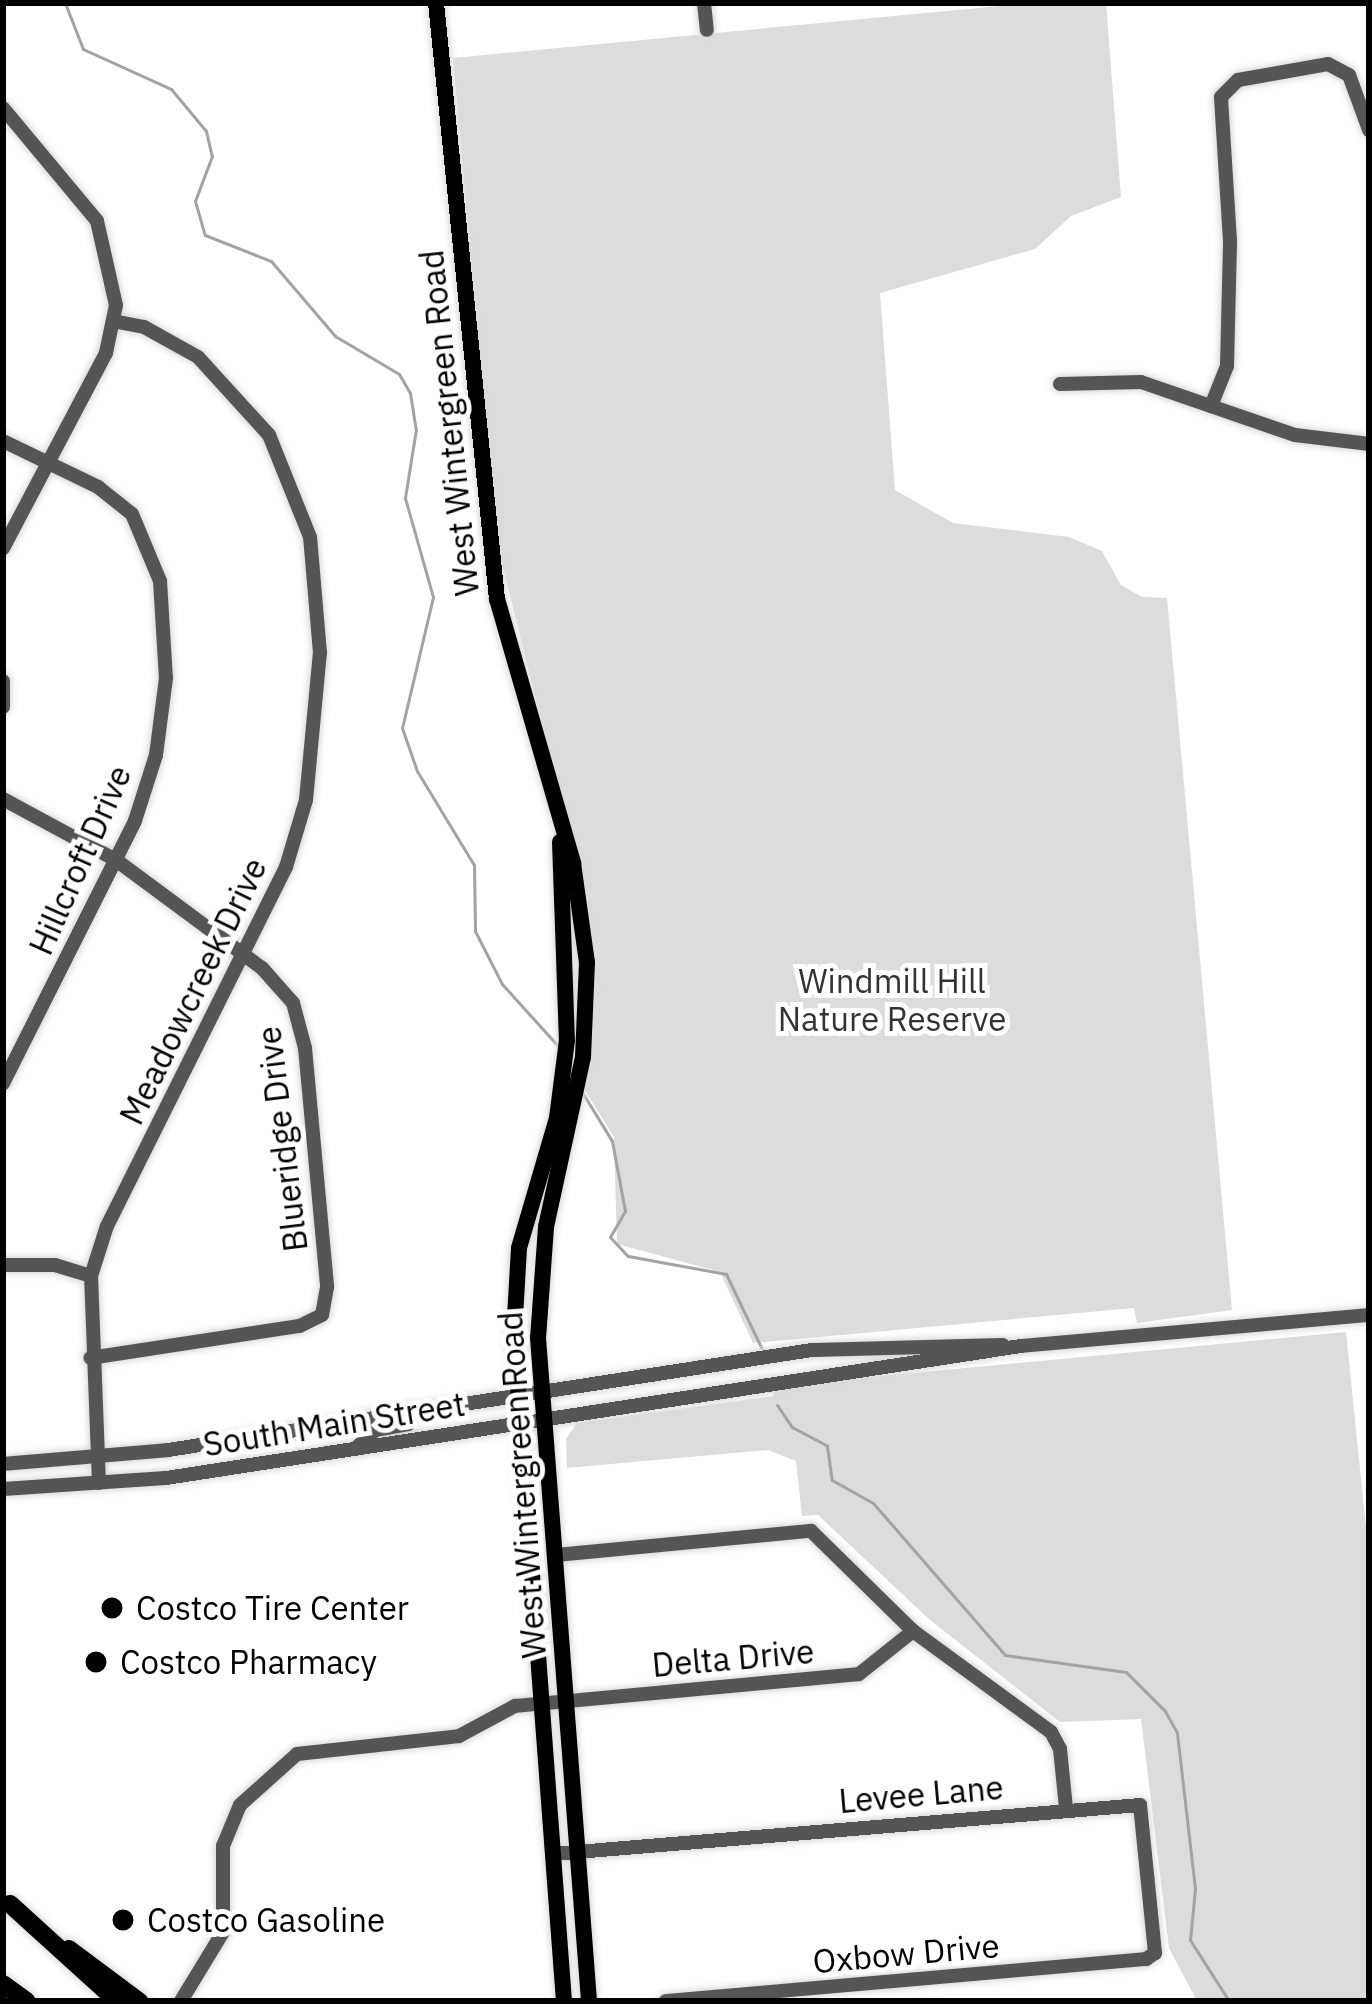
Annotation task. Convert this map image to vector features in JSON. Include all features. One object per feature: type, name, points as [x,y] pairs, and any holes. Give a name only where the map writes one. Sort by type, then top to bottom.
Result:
[{"type":"highway","points":[[7,1901],[117,2001]]},
{"type":"highway","points":[[3,1984],[26,2001]]},
{"type":"main road","name":"West Wintergreen Road","points":[[436,3],[497,599],[559,829],[573,863],[587,962],[584,1044],[563,1124],[519,1248],[519,1423],[564,2001]]},
{"type":"main road","name":"West Wintergreen Road","points":[[559,829],[569,994],[563,1124],[540,1283],[542,1390],[590,2001]]},
{"type":"main road","points":[[7,1901],[140,2001]]},
{"type":"street","points":[[704,3],[707,30]]},
{"type":"street","points":[[1211,406],[1227,366],[1230,241],[1221,97],[1238,80],[1328,64],[1349,76],[1369,130]]},
{"type":"street","points":[[3,108],[97,221],[113,267],[114,321],[106,352],[3,548]]},
{"type":"street","name":"Meadowcreek Drive","points":[[99,1483],[91,1276],[114,1213],[281,881],[306,800],[319,684],[316,568],[294,483],[255,413],[173,341],[114,321]]},
{"type":"street","points":[[1060,384],[1142,382],[1294,435],[1369,444]]},
{"type":"street","name":"Hillcroft Drive","points":[[3,441],[132,514],[160,581],[166,678],[156,755],[116,860],[3,1084]]},
{"type":"street","points":[[3,681],[3,707]]},
{"type":"street","name":"Blueridge Drive","points":[[3,799],[116,860],[243,953],[278,986],[300,1022],[326,1304],[299,1326],[91,1358]]},
{"type":"street","points":[[3,1265],[55,1265],[91,1276]]},
{"type":"street","points":[[1021,1346],[1369,1315]]},
{"type":"street","name":"South Main Street","points":[[3,1464],[284,1431],[812,1350],[940,1341],[1021,1346]]},
{"type":"street","name":"South Main Street","points":[[3,1489],[99,1483],[287,1458],[1021,1346]]},
{"type":"street","points":[[812,1350],[815,1377]]},
{"type":"street","points":[[358,1446],[375,1430],[408,1424],[410,1409]]},
{"type":"street","points":[[284,1431],[287,1458]]},
{"type":"street","points":[[555,1555],[811,1531],[913,1630],[1051,1732],[1060,1748],[1066,1808]]},
{"type":"street","name":"Delta Drive","points":[[181,2001],[216,1951],[224,1846],[256,1785],[310,1748],[459,1736],[515,1706],[860,1674],[913,1630]]},
{"type":"street","name":"Levee Lane","points":[[553,1854],[1140,1805],[1150,1957]]},
{"type":"street","name":"Oxbow Drive","points":[[666,2001],[1150,1957]]},
{"type":"green space","name":"Windmill Hill Nature Reserve","points":[[1031,3],[1106,3],[1121,197],[1071,216],[1035,249],[880,293],[895,490],[953,523],[1069,537],[1102,551],[1121,585],[1142,597],[1167,598],[1232,1310],[1137,1323],[1134,1308],[753,1343],[720,1272],[617,1244],[614,1137],[574,1073],[584,968],[580,878],[495,535],[453,58]]},
{"type":"green space","points":[[1346,1332],[1369,1557],[1369,2001],[1197,2001],[1169,1948],[1141,1719],[1060,1722],[930,1620],[818,1515],[802,1516],[796,1461],[768,1450],[567,1468],[566,1439],[577,1423],[773,1396],[776,1386]]},
{"type":"waterway","points":[[65,3],[83,49],[171,89],[206,131],[212,156],[195,201],[205,235],[271,261],[335,336],[399,374],[410,393],[416,429],[405,498],[433,597],[402,728],[417,771],[474,865],[475,931],[502,984],[558,1046]]},
{"type":"waterway","points":[[582,1092],[612,1141],[625,1211],[610,1237],[628,1256],[726,1274],[762,1349]]},
{"type":"waterway","points":[[777,1405],[792,1427],[827,1446],[832,1480],[873,1503],[1005,1655],[1126,1672],[1165,1711],[1177,1733],[1195,1889],[1190,1940],[1229,2001]]},
{"type":"place","name":"Costco Tire Center","points":[[112,1608]]},
{"type":"place","name":"Costco Pharmacy","points":[[96,1662]]},
{"type":"place","name":"Costco Gasoline","points":[[123,1920]]}]
